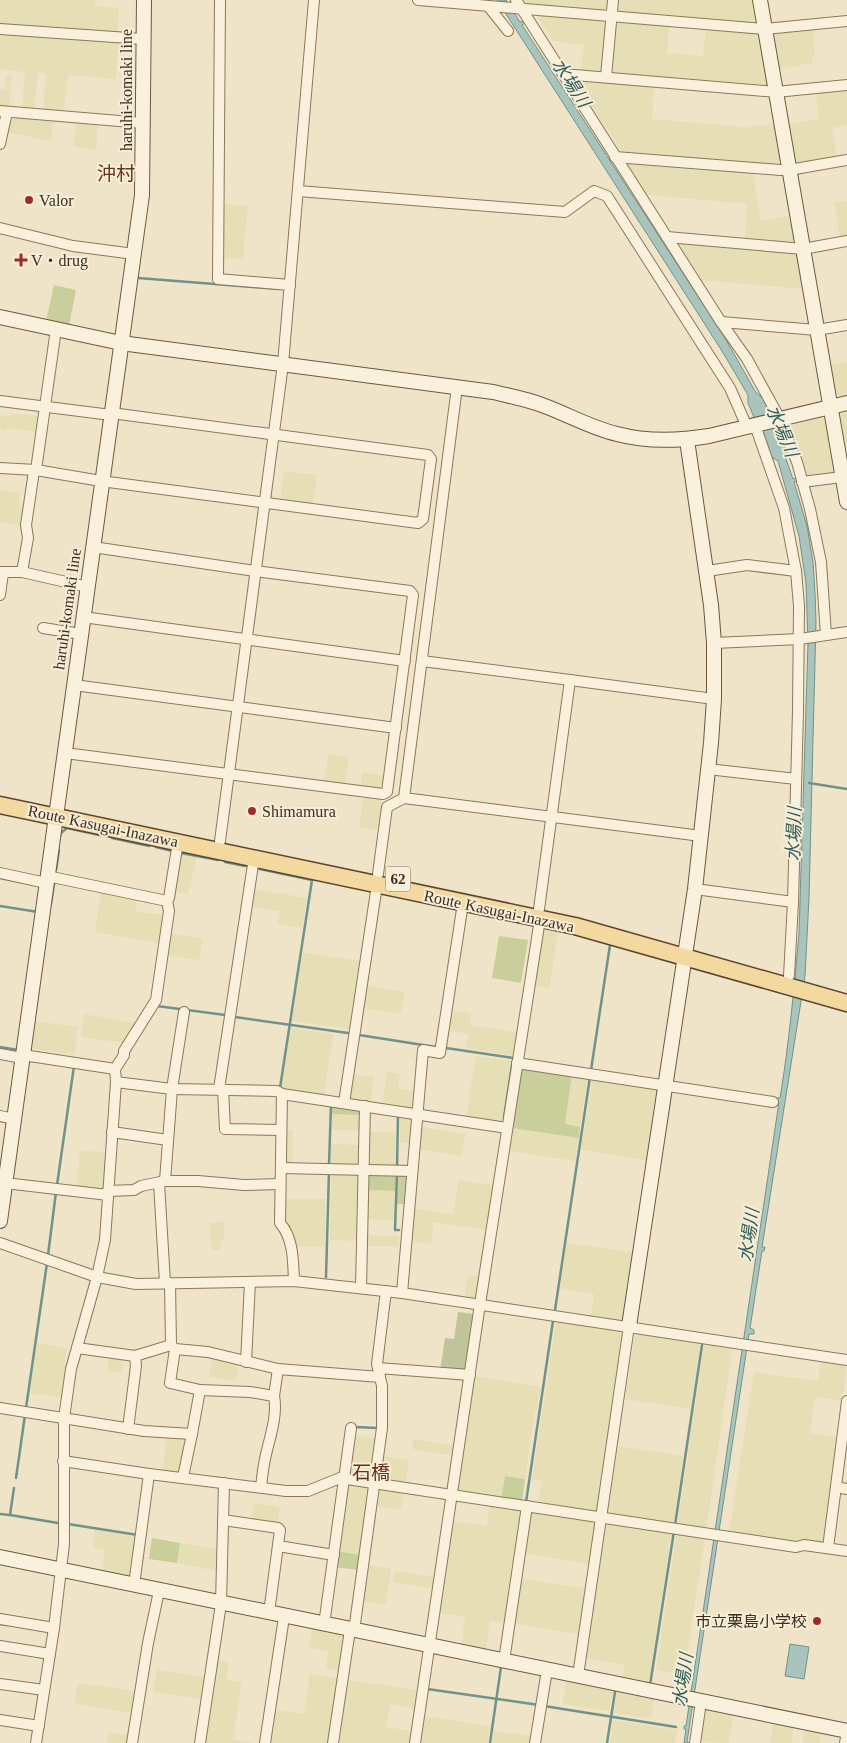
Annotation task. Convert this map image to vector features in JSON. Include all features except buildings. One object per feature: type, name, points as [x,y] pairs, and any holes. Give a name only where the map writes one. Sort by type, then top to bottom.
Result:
[{"type":"main road","name":"Route Kasugai-Inazawa","points":[[0,794],[56,811],[178,842],[254,858],[378,880],[539,914],[612,936],[686,952],[790,980],[847,1003]]},
{"type":"main road","name":"Route Kasugai-Inazawa","points":[[0,804],[56,811],[220,840],[463,903],[539,914]]},
{"type":"main road","name":"Route Kasugai-Inazawa","points":[[809,987],[847,993]]},
{"type":"street","name":"haruhi-komaki line","points":[[0,1221],[7,1117],[23,1056],[142,195],[144,0]]},
{"type":"street","points":[[220,0],[218,280],[290,285]]},
{"type":"street","points":[[220,840],[283,364],[314,0]]},
{"type":"street","points":[[418,0],[489,6],[518,6],[611,17],[765,29],[847,21]]},
{"type":"street","points":[[606,77],[613,0]]},
{"type":"street","points":[[760,0],[847,502]]},
{"type":"street","points":[[489,6],[508,31]]},
{"type":"street","points":[[518,6],[747,359],[780,419],[797,462],[810,509],[821,562],[823,636]]},
{"type":"street","points":[[0,29],[144,39]]},
{"type":"street","points":[[563,74],[776,92],[847,85]]},
{"type":"street","points":[[0,144],[3,111],[143,122]]},
{"type":"street","points":[[615,157],[789,170],[847,160]]},
{"type":"street","points":[[298,191],[565,212],[594,191],[607,196],[730,388],[751,426],[784,508],[796,571],[802,639],[790,980]]},
{"type":"street","points":[[0,228],[73,246],[134,254]]},
{"type":"street","points":[[667,237],[803,248],[847,241]]},
{"type":"street","points":[[0,317],[121,343],[493,392],[541,404],[602,430],[619,435],[662,440],[687,440],[847,403]]},
{"type":"street","points":[[722,322],[816,330],[847,325]]},
{"type":"street","points":[[22,572],[28,538],[26,525],[56,329]]},
{"type":"street","points":[[404,798],[457,387]]},
{"type":"street","points":[[0,401],[274,434],[428,455],[431,459],[423,519],[418,523],[101,482],[35,471],[0,468]]},
{"type":"street","points":[[578,1676],[686,952],[708,769],[714,699],[714,643],[707,571],[687,440]]},
{"type":"street","points":[[802,482],[844,478]]},
{"type":"street","points":[[65,753],[383,794],[387,792],[396,728],[413,594],[410,591],[93,547]]},
{"type":"street","points":[[707,571],[747,566],[796,571]]},
{"type":"street","points":[[0,595],[2,572],[22,572],[88,587]]},
{"type":"street","points":[[83,617],[405,660]]},
{"type":"street","points":[[43,628],[81,634]]},
{"type":"street","points":[[714,643],[802,639],[847,632]]},
{"type":"street","points":[[422,661],[714,699]]},
{"type":"street","points":[[415,1743],[539,914],[570,680]]},
{"type":"street","points":[[74,686],[396,728]]},
{"type":"street","points":[[708,769],[796,779]]},
{"type":"street","points":[[344,1103],[378,880],[387,807],[404,798],[701,836]]},
{"type":"street","points":[[36,1743],[54,1628],[64,1544],[64,1418],[71,1369],[97,1277],[105,1240],[116,1082],[115,1069],[124,1055],[124,1050],[156,1000],[169,911],[167,901],[178,842]]},
{"type":"street","points":[[254,858],[221,1089],[225,1129],[281,1130]]},
{"type":"street","points":[[0,874],[47,879],[167,901]]},
{"type":"street","points":[[695,889],[793,902]]},
{"type":"street","points":[[402,1292],[422,1050],[440,1053],[463,903]]},
{"type":"street","points":[[184,1012],[172,1089],[162,1182],[167,1283],[173,1347],[170,1383],[200,1390],[250,1392],[274,1396]]},
{"type":"street","points":[[0,1054],[115,1069]]},
{"type":"street","points":[[517,1063],[773,1102]]},
{"type":"street","points":[[116,1082],[172,1089],[277,1091],[282,1094],[507,1128]]},
{"type":"street","points":[[282,1094],[280,1224],[288,1238],[293,1254],[294,1282]]},
{"type":"street","points":[[361,1288],[365,1106]]},
{"type":"street","points":[[112,1132],[168,1140]]},
{"type":"street","points":[[280,1168],[412,1170]]},
{"type":"street","points":[[4,1181],[108,1193],[134,1190],[141,1186],[162,1182],[198,1181],[244,1185],[280,1184]]},
{"type":"street","points":[[0,1243],[97,1277],[136,1284],[294,1282],[402,1292],[847,1360]]},
{"type":"street","points":[[246,1362],[250,1282]]},
{"type":"street","points":[[333,1743],[375,1483],[382,1428],[382,1386],[379,1373],[386,1291]]},
{"type":"street","points":[[77,1348],[135,1356],[173,1347],[208,1352],[278,1369],[470,1375]]},
{"type":"street","points":[[128,1429],[136,1366],[135,1356]]},
{"type":"street","points":[[261,1487],[265,1457],[270,1443],[278,1369]]},
{"type":"street","points":[[183,1477],[200,1390]]},
{"type":"street","points":[[828,1548],[842,1488],[847,1400]]},
{"type":"street","points":[[0,1408],[128,1429],[192,1434]]},
{"type":"street","points":[[324,1624],[351,1428]]},
{"type":"street","points":[[63,1461],[286,1491],[308,1491],[340,1478],[796,1547],[804,1545],[847,1551]]},
{"type":"street","points":[[134,1585],[149,1474]]},
{"type":"street","points":[[200,1743],[221,1604],[224,1482]]},
{"type":"street","points":[[504,1661],[528,1506]]},
{"type":"street","points":[[223,1520],[278,1528],[280,1530],[269,1613]]},
{"type":"street","points":[[278,1546],[334,1555]]},
{"type":"street","points":[[0,1557],[221,1604],[847,1731],[845,1743]]},
{"type":"street","points":[[132,1743],[148,1643],[159,1591]]},
{"type":"street","points":[[265,1743],[284,1616]]},
{"type":"street","points":[[0,1619],[54,1628]]},
{"type":"street","points":[[0,1646],[50,1654]]},
{"type":"street","points":[[535,1743],[547,1670]]},
{"type":"street","points":[[0,1684],[44,1690]]},
{"type":"street","points":[[695,1701],[695,1743]]},
{"type":"street","points":[[0,1720],[39,1726]]},
{"type":"shaded area","points":[[0,0],[95,0],[95,6],[119,8],[117,35],[0,26]]},
{"type":"shaded area","points":[[522,0],[608,0],[607,8],[602,11],[525,4]]},
{"type":"shaded area","points":[[618,0],[755,0],[758,20],[755,23],[620,11],[617,9]]},
{"type":"shaded area","points":[[536,14],[603,20],[605,23],[601,69],[598,72],[581,71],[584,45],[553,41]]},
{"type":"shaded area","points":[[619,22],[669,26],[667,53],[703,56],[706,29],[757,33],[760,36],[769,83],[766,85],[614,73],[612,70],[616,24]]},
{"type":"shaded area","points":[[813,30],[815,56],[812,56],[812,63],[779,69],[774,36],[776,33]]},
{"type":"shaded area","points":[[0,33],[119,43],[116,79],[68,75],[64,111],[43,109],[46,74],[38,72],[34,109],[22,108],[25,72],[0,69]]},
{"type":"shaded area","points":[[6,75],[12,75],[9,107],[0,106],[0,89],[5,89]]},
{"type":"shaded area","points":[[574,79],[654,86],[652,119],[744,128],[775,123],[782,162],[778,165],[623,153]]},
{"type":"shaded area","points":[[847,91],[847,125],[832,128],[837,157],[799,163],[795,161],[789,124],[819,119],[816,93]]},
{"type":"shaded area","points":[[13,117],[53,120],[51,141],[7,132],[10,119]]},
{"type":"shaded area","points":[[76,122],[98,124],[96,151],[74,146]]},
{"type":"shaded area","points":[[626,163],[753,173],[761,221],[792,215],[796,240],[793,243],[745,239],[747,204],[648,195]]},
{"type":"shaded area","points":[[847,201],[847,236],[840,237],[834,203]]},
{"type":"shaded area","points":[[224,204],[248,206],[243,259],[224,258]]},
{"type":"shaded area","points":[[678,243],[794,252],[798,256],[804,289],[701,280]]},
{"type":"shaded area","points":[[847,362],[847,395],[841,396],[836,394],[831,365]]},
{"type":"shaded area","points":[[847,411],[847,445],[845,445],[839,416]]},
{"type":"shaded area","points":[[11,413],[37,416],[36,432],[7,428],[6,431],[0,430],[0,415],[10,416]]},
{"type":"shaded area","points":[[820,418],[826,420],[835,472],[813,477],[803,476],[787,430],[791,426]]},
{"type":"shaded area","points":[[284,471],[317,475],[313,507],[280,502]]},
{"type":"shaded area","points":[[0,490],[20,493],[19,505],[26,506],[24,525],[0,522]]},
{"type":"shaded area","points":[[328,754],[349,757],[345,786],[324,783]]},
{"type":"shaded area","points":[[362,773],[386,776],[384,788],[382,790],[361,787]]},
{"type":"shaded area","points":[[363,798],[380,800],[382,802],[378,830],[359,828]]},
{"type":"shaded area","points":[[181,854],[197,857],[188,894],[175,892]]},
{"type":"shaded area","points":[[254,889],[307,898],[302,928],[278,924],[280,911],[251,907]]},
{"type":"shaded area","points":[[101,890],[137,897],[135,911],[164,915],[160,943],[95,932]]},
{"type":"shaded area","points":[[546,929],[558,932],[549,989],[534,986],[542,933]]},
{"type":"shaded area","points":[[169,933],[203,939],[199,960],[165,955]]},
{"type":"shaded area","points":[[303,952],[359,961],[349,1029],[292,1021]]},
{"type":"shaded area","points":[[365,985],[405,992],[401,1014],[361,1008]]},
{"type":"shaded area","points":[[449,1010],[471,1013],[470,1025],[517,1032],[513,1056],[466,1048],[468,1034],[446,1030]]},
{"type":"shaded area","points":[[84,1014],[138,1023],[126,1043],[81,1037]]},
{"type":"shaded area","points":[[34,1021],[78,1027],[74,1055],[30,1048]]},
{"type":"shaded area","points":[[291,1028],[333,1034],[324,1097],[281,1090]]},
{"type":"shaded area","points":[[476,1056],[511,1061],[502,1123],[466,1118]]},
{"type":"shaded area","points":[[387,1072],[400,1074],[398,1088],[416,1091],[415,1110],[382,1106]]},
{"type":"shaded area","points":[[352,1074],[374,1077],[370,1104],[349,1101]]},
{"type":"shaded area","points":[[572,1074],[588,1076],[580,1127],[565,1124]]},
{"type":"shaded area","points":[[593,1077],[662,1088],[650,1161],[581,1150]]},
{"type":"shaded area","points":[[332,1114],[362,1115],[361,1130],[332,1130]]},
{"type":"shaded area","points":[[400,1115],[414,1117],[412,1144],[400,1143]]},
{"type":"shaded area","points":[[417,1126],[465,1134],[462,1156],[416,1149]]},
{"type":"shaded area","points":[[512,1128],[579,1138],[575,1161],[508,1151]]},
{"type":"shaded area","points":[[285,1130],[293,1131],[293,1165],[286,1165]]},
{"type":"shaded area","points":[[367,1132],[396,1132],[395,1168],[368,1168]]},
{"type":"shaded area","points":[[331,1144],[361,1145],[361,1165],[331,1167]]},
{"type":"shaded area","points":[[80,1150],[107,1153],[105,1192],[76,1188]]},
{"type":"shaded area","points":[[331,1170],[358,1171],[359,1241],[330,1240]]},
{"type":"shaded area","points":[[459,1180],[493,1185],[486,1230],[434,1222],[431,1244],[410,1241],[411,1208],[453,1214]]},
{"type":"shaded area","points":[[366,1190],[395,1191],[394,1220],[365,1219]]},
{"type":"shaded area","points":[[284,1199],[325,1199],[325,1247],[295,1246],[284,1222]]},
{"type":"shaded area","points":[[224,1222],[224,1239],[221,1240],[221,1250],[211,1250],[210,1223]]},
{"type":"shaded area","points":[[365,1235],[399,1236],[399,1246],[365,1246]]},
{"type":"shaded area","points":[[567,1243],[636,1253],[625,1321],[591,1316],[594,1294],[560,1288]]},
{"type":"shaded area","points":[[468,1275],[479,1277],[476,1301],[464,1299]]},
{"type":"shaded area","points":[[556,1321],[623,1331],[624,1334],[597,1514],[538,1505],[542,1481],[532,1480]]},
{"type":"shaded area","points":[[638,1334],[700,1343],[690,1409],[625,1399],[635,1336]]},
{"type":"shaded area","points":[[37,1343],[67,1348],[64,1366],[67,1367],[62,1398],[30,1393]]},
{"type":"shaded area","points":[[704,1344],[729,1348],[732,1351],[706,1531],[677,1527]]},
{"type":"shaded area","points":[[212,1356],[239,1363],[236,1381],[209,1377]]},
{"type":"shaded area","points":[[109,1358],[123,1360],[121,1373],[107,1371]]},
{"type":"shaded area","points":[[821,1362],[844,1365],[846,1367],[842,1401],[815,1397],[810,1433],[837,1437],[824,1540],[822,1543],[796,1539],[795,1543],[729,1534],[754,1372],[818,1381]]},
{"type":"shaded area","points":[[474,1376],[541,1387],[537,1410],[535,1410],[525,1479],[505,1476],[501,1500],[457,1491]]},
{"type":"shaded area","points":[[166,1435],[187,1437],[182,1474],[163,1473]]},
{"type":"shaded area","points":[[355,1435],[377,1439],[371,1480],[348,1477]]},
{"type":"shaded area","points":[[413,1439],[456,1446],[455,1456],[412,1449]]},
{"type":"shaded area","points":[[618,1446],[683,1456],[673,1526],[610,1516],[608,1513]]},
{"type":"shaded area","points":[[383,1456],[409,1460],[405,1486],[379,1482]]},
{"type":"shaded area","points":[[345,1483],[370,1485],[361,1555],[336,1551]]},
{"type":"shaded area","points":[[379,1486],[404,1490],[401,1510],[376,1506]]},
{"type":"shaded area","points":[[254,1503],[280,1507],[277,1525],[251,1521]]},
{"type":"shaded area","points":[[490,1503],[523,1508],[506,1623],[490,1621],[485,1652],[461,1647],[465,1617],[439,1613],[453,1521],[487,1526]]},
{"type":"shaded area","points":[[528,1511],[596,1519],[589,1564],[522,1553]]},
{"type":"shaded area","points":[[607,1522],[672,1530],[648,1685],[622,1680],[625,1665],[585,1658]]},
{"type":"shaded area","points":[[95,1530],[139,1537],[132,1582],[102,1575],[105,1550],[93,1548]]},
{"type":"shaded area","points":[[677,1531],[705,1536],[684,1675],[656,1670]]},
{"type":"shaded area","points":[[180,1543],[217,1549],[216,1571],[177,1563]]},
{"type":"shaded area","points":[[368,1565],[391,1568],[386,1605],[362,1601]]},
{"type":"shaded area","points":[[395,1571],[437,1578],[436,1589],[393,1582]]},
{"type":"shaded area","points":[[518,1578],[585,1588],[578,1634],[512,1623]]},
{"type":"shaded area","points":[[312,1628],[345,1635],[341,1671],[326,1669],[328,1651],[309,1648]]},
{"type":"shaded area","points":[[215,1660],[229,1662],[227,1680],[242,1682],[233,1739],[253,1743],[203,1743]]},
{"type":"shaded area","points":[[157,1670],[205,1677],[202,1699],[153,1692]]},
{"type":"shaded area","points":[[310,1674],[339,1679],[330,1743],[270,1743],[275,1710],[304,1714]]},
{"type":"shaded area","points":[[348,1680],[418,1690],[415,1708],[390,1704],[386,1727],[411,1731],[409,1743],[339,1743]]},
{"type":"shaded area","points":[[566,1681],[613,1690],[609,1711],[563,1704]]},
{"type":"shaded area","points":[[78,1683],[137,1691],[134,1713],[74,1704]]},
{"type":"shaded area","points":[[617,1691],[654,1699],[651,1719],[614,1713]]},
{"type":"shaded area","points":[[707,1710],[733,1715],[729,1743],[698,1742],[703,1713]]},
{"type":"shaded area","points":[[423,1716],[490,1726],[487,1743],[419,1743]]},
{"type":"shaded area","points":[[613,1720],[677,1730],[675,1743],[610,1743]]},
{"type":"shaded area","points":[[773,1722],[794,1726],[791,1743],[770,1743]]},
{"type":"shaded area","points":[[805,1729],[821,1732],[820,1743],[803,1743]]},
{"type":"shaded area","points":[[494,1731],[531,1736],[530,1743],[492,1743]]},
{"type":"shaded area","points":[[108,1733],[131,1736],[130,1743],[107,1743]]},
{"type":"green space","points":[[54,285],[76,290],[69,326],[46,321]]},
{"type":"green space","points":[[499,936],[528,940],[521,983],[492,978]]},
{"type":"green space","points":[[521,1066],[572,1074],[565,1124],[580,1127],[579,1138],[512,1128]]},
{"type":"green space","points":[[332,1106],[362,1111],[362,1115],[332,1114]]},
{"type":"green space","points":[[396,1172],[395,1191],[366,1190],[367,1173]]},
{"type":"green space","points":[[398,1172],[408,1172],[407,1204],[397,1204]]},
{"type":"green space","points":[[458,1312],[473,1314],[464,1372],[440,1371],[445,1338],[454,1339]]},
{"type":"green space","points":[[505,1476],[525,1479],[522,1501],[501,1500]]},
{"type":"green space","points":[[152,1538],[180,1543],[177,1563],[149,1559]]},
{"type":"green space","points":[[336,1551],[361,1555],[359,1570],[334,1567]]},
{"type":"water","points":[[497,0],[506,0],[520,22],[523,21],[525,23],[522,25],[725,338],[755,391],[764,400],[787,451],[786,459],[793,479],[796,478],[797,481],[794,482],[807,526],[813,562],[816,622],[809,898],[805,976],[762,1247],[765,1247],[764,1251],[762,1251],[750,1328],[754,1330],[754,1334],[749,1334],[687,1742],[690,1743],[684,1743],[686,1729],[684,1729],[684,1726],[686,1726],[779,1102],[776,1101],[777,1098],[780,1098],[789,1037],[799,934],[808,643],[806,583],[799,536],[778,461],[770,456],[748,403],[748,395],[722,351]]},
{"type":"water","points":[[790,1644],[809,1647],[804,1679],[785,1676]]},
{"type":"waterway","points":[[138,278],[279,289]]},
{"type":"waterway","points":[[809,783],[847,789]]},
{"type":"waterway","points":[[60,836],[67,828],[104,836]]},
{"type":"waterway","points":[[112,838],[149,846]]},
{"type":"waterway","points":[[156,847],[172,851]]},
{"type":"waterway","points":[[56,870],[59,850]]},
{"type":"waterway","points":[[181,854],[218,860]]},
{"type":"waterway","points":[[225,862],[245,866]]},
{"type":"waterway","points":[[260,869],[312,880],[280,1088]]},
{"type":"waterway","points":[[51,904],[54,884]]},
{"type":"waterway","points":[[0,906],[38,912]]},
{"type":"waterway","points":[[591,1070],[610,945]]},
{"type":"waterway","points":[[157,1006],[225,1015]]},
{"type":"waterway","points":[[235,1017],[348,1033]]},
{"type":"waterway","points":[[359,1035],[436,1047]]},
{"type":"waterway","points":[[0,1047],[18,1050]]},
{"type":"waterway","points":[[446,1048],[514,1057]]},
{"type":"waterway","points":[[504,1118],[512,1065]]},
{"type":"waterway","points":[[57,1185],[74,1066]]},
{"type":"waterway","points":[[555,1310],[590,1077]]},
{"type":"waterway","points":[[329,1165],[331,1104]]},
{"type":"waterway","points":[[397,1167],[398,1116]]},
{"type":"waterway","points":[[326,1277],[329,1171]]},
{"type":"waterway","points":[[397,1173],[395,1230],[399,1230]]},
{"type":"waterway","points":[[48,1255],[56,1192]]},
{"type":"waterway","points":[[26,1408],[47,1263]]},
{"type":"waterway","points":[[526,1502],[553,1321]]},
{"type":"waterway","points":[[675,1525],[702,1345]]},
{"type":"waterway","points":[[16,1478],[25,1415]]},
{"type":"waterway","points":[[355,1427],[378,1428]]},
{"type":"waterway","points":[[0,1514],[10,1515],[14,1488]]},
{"type":"waterway","points":[[10,1515],[58,1523]]},
{"type":"waterway","points":[[68,1524],[138,1535]]},
{"type":"waterway","points":[[650,1685],[674,1531]]},
{"type":"waterway","points":[[0,1624],[8,1625]]},
{"type":"waterway","points":[[490,1743],[501,1667]]},
{"type":"waterway","points":[[427,1689],[539,1705]]},
{"type":"waterway","points":[[607,1743],[615,1692]]},
{"type":"waterway","points":[[544,1706],[676,1727]]},
{"type":"place","name":"Valor","points":[[29,200]]},
{"type":"place","name":"V・drug","points":[[21,260]]},
{"type":"place","name":"Shimamura","points":[[252,811]]},
{"type":"place","name":"市立栗島小学校","points":[[817,1621]]},
{"type":"district","name":"沖村","points":[[116,173]]},
{"type":"district","name":"石橋","points":[[371,1472]]},
{"type":"water label","name":"水場川","points":[[571,83]]},
{"type":"water label","name":"水場川","points":[[782,431]]},
{"type":"water label","name":"水場川","points":[[794,834]]},
{"type":"water label","name":"水場川","points":[[749,1235]]},
{"type":"water label","name":"水場川","points":[[683,1680]]}]
